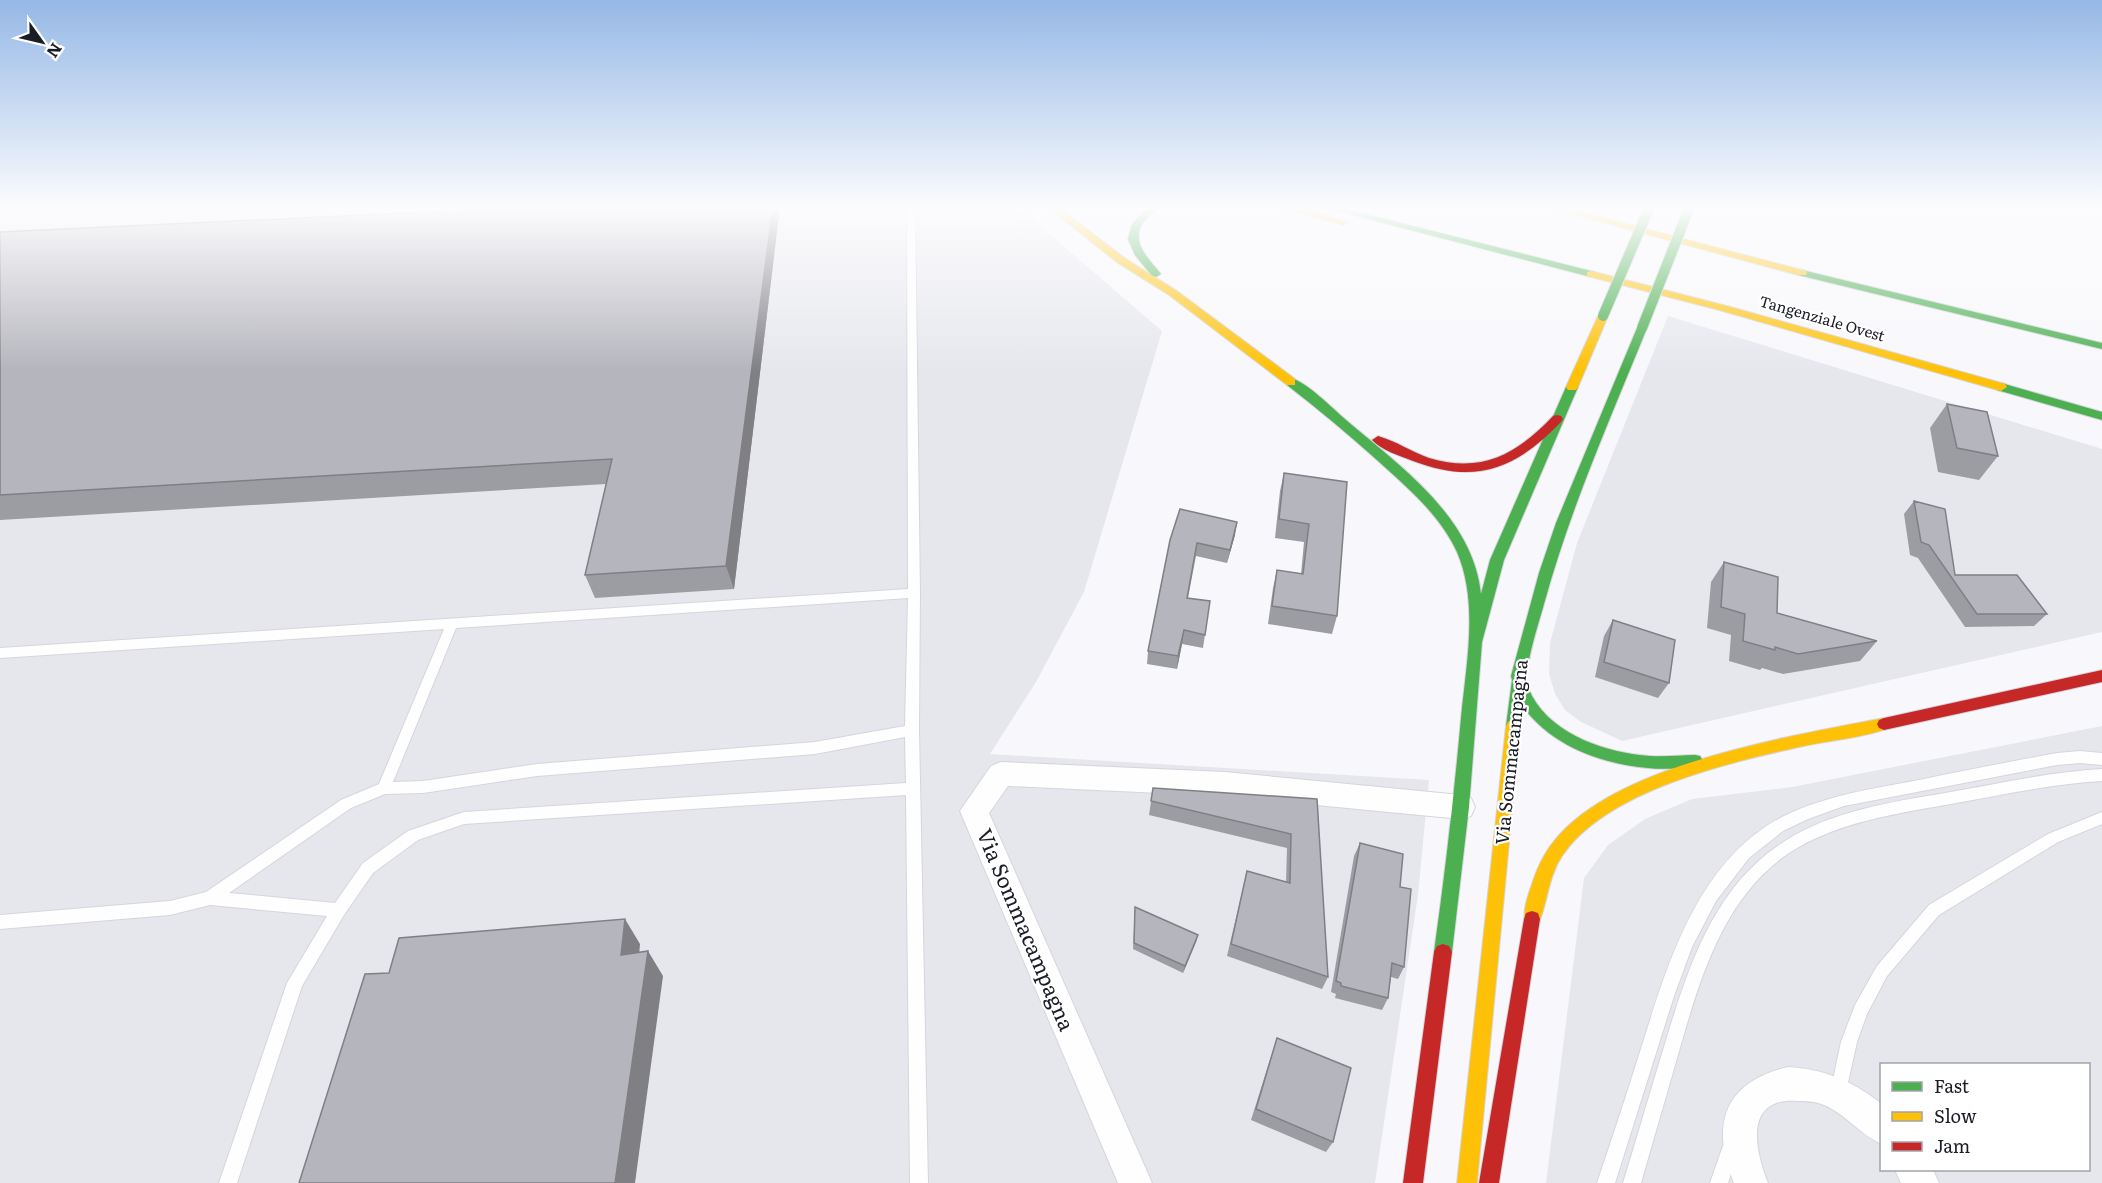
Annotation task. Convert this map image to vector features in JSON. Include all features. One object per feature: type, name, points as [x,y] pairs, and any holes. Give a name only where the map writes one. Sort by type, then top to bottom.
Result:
[{"type":"main road","points":[[1122,261],[1173,293],[1332,413],[1430,501],[1457,537],[1470,570],[1474,594],[1475,642],[1461,807],[1413,1183]]},
{"type":"main road","points":[[1145,261],[1173,293]]},
{"type":"main road","name":"Tangenziale Ovest","points":[[1545,261],[1887,354],[2102,416]]},
{"type":"main road","points":[[1620,261],[1677,276]]},
{"type":"main road","points":[[1475,642],[1497,560],[1603,316],[1633,261]]},
{"type":"main road","name":"Via Sommacampagna","points":[[1467,1183],[1518,676],[1556,539],[1668,261]]},
{"type":"main road","points":[[1752,261],[2102,346]]},
{"type":"main road","points":[[1887,354],[2102,425]]},
{"type":"main road","points":[[1332,413],[1403,453],[1431,462],[1464,467],[1499,463],[1514,458],[1541,439],[1557,419]]},
{"type":"main road","points":[[1518,676],[1528,702],[1538,714],[1567,736],[1589,746],[1628,759],[1649,762],[1720,760]]},
{"type":"main road","points":[[1489,1183],[1536,895],[1544,869],[1557,848],[1576,829],[1609,807],[1638,792],[1720,760],[2102,676]]},
{"type":"street","name":"Via Sommacampagna","points":[[1135,1183],[974,812],[1001,774],[1225,784],[1461,807]]},
{"type":"street","points":[[1751,1183],[1745,1171],[1738,1142],[1741,1117],[1751,1099],[1768,1088],[1788,1083],[1813,1085],[1838,1094],[1867,1113],[1880,1126]]},
{"type":"street","points":[[1912,1171],[1922,1183]]},
{"type":"lane","points":[[911,261],[914,593],[912,730],[919,1183]]},
{"type":"lane","points":[[0,652],[914,593]]},
{"type":"lane","points":[[384,788],[452,623]]},
{"type":"lane","points":[[210,898],[346,804],[384,788],[423,787],[537,770],[815,748],[912,730]]},
{"type":"lane","points":[[1606,1183],[1669,987],[1685,945],[1702,909],[1723,878],[1745,852],[1766,835],[1812,809],[2057,759],[2102,759]]},
{"type":"lane","points":[[1632,1183],[1699,968],[1733,900],[1765,864],[1788,846],[1842,821],[1914,804],[2060,779],[2102,775]]},
{"type":"lane","points":[[228,1183],[295,983],[339,910],[368,868],[413,835],[464,818],[913,789]]},
{"type":"lane","points":[[1838,1094],[1849,1042],[1861,1010],[1882,971],[1934,910],[2053,838],[2100,819]]},
{"type":"lane","points":[[0,922],[170,908],[210,898],[339,910]]},
{"type":"lane","points":[[1719,1183],[1741,1117]]},
{"type":"shaded area","points":[[0,261],[1081,261],[1162,331],[1084,592],[1036,682],[990,754],[1429,780],[1418,895],[1375,1183],[0,1183]]},
{"type":"shaded area","points":[[1668,316],[2102,449],[2102,632],[1622,741],[1581,722],[1565,710],[1555,694],[1549,674],[1550,643],[1577,543]]},
{"type":"shaded area","points":[[2102,726],[2102,1183],[1546,1183],[1584,878],[1608,845],[1645,819],[1692,799],[1792,787]]},
{"type":"building","points":[[0,261],[766,261],[726,566],[585,575],[612,459],[0,495]]},
{"type":"building","points":[[1947,404],[1987,412],[1998,456],[1957,448]]},
{"type":"building","points":[[1284,473],[1347,482],[1337,616],[1272,606],[1277,570],[1303,574],[1309,524],[1279,519]]},
{"type":"building","points":[[1914,501],[1945,509],[1955,575],[2017,575],[2047,614],[1977,614],[1929,545],[1921,542]]},
{"type":"building","points":[[1180,509],[1237,522],[1230,550],[1197,543],[1187,598],[1210,601],[1205,635],[1184,630],[1178,656],[1148,651],[1170,540]]},
{"type":"building","points":[[1724,562],[1778,577],[1777,613],[1877,641],[1798,654],[1743,641],[1745,614],[1721,607]]},
{"type":"building","points":[[1613,620],[1675,640],[1669,683],[1604,662]]},
{"type":"building","points":[[1153,788],[1317,799],[1328,977],[1231,944],[1247,871],[1290,883],[1291,834],[1151,801]]},
{"type":"building","points":[[1360,843],[1403,854],[1400,887],[1411,889],[1404,967],[1392,963],[1388,998],[1341,986],[1341,983],[1336,981]]},
{"type":"building","points":[[1135,907],[1198,935],[1185,966],[1134,943]]},
{"type":"building","points":[[625,919],[621,955],[648,951],[615,1183],[299,1183],[365,974],[389,973],[399,938]]},
{"type":"building","points":[[1277,1038],[1351,1068],[1333,1142],[1256,1109]]},
{"type":"traffic: fast","points":[[1146,261],[1156,274]]},
{"type":"traffic: fast","points":[[1541,261],[1591,274]]},
{"type":"traffic: fast","points":[[1603,316],[1626,261]]},
{"type":"traffic: fast","points":[[1642,328],[1668,261]]},
{"type":"traffic: fast","points":[[1802,273],[2102,346]]},
{"type":"traffic: fast","points":[[1513,726],[1520,674],[1546,573],[1582,474],[1642,328]]},
{"type":"traffic: fast","points":[[1291,382],[1338,419],[1422,495],[1455,536],[1470,569],[1474,587],[1475,642]]},
{"type":"traffic: fast","points":[[1443,952],[1461,807],[1475,642],[1497,560],[1572,387]]},
{"type":"traffic: fast","points":[[2001,387],[2102,416]]},
{"type":"traffic: fast","points":[[1518,676],[1526,699],[1538,715],[1565,737],[1581,745],[1598,752],[1633,760],[1695,761]]},
{"type":"traffic: slow","points":[[1122,261],[1173,293],[1291,382]]},
{"type":"traffic: slow","points":[[1757,261],[1802,273]]},
{"type":"traffic: slow","points":[[1591,274],[1723,308],[2001,387]]},
{"type":"traffic: slow","points":[[1572,387],[1603,316]]},
{"type":"traffic: slow","points":[[1532,919],[1542,879],[1550,860],[1562,843],[1590,817],[1626,796],[1667,778],[1758,750],[1884,724]]},
{"type":"traffic: slow","points":[[1467,1183],[1513,726]]},
{"type":"traffic: jam","points":[[1378,440],[1427,461],[1451,467],[1473,468],[1495,464],[1516,455],[1537,440],[1557,419]]},
{"type":"traffic: jam","points":[[1884,724],[2102,676]]},
{"type":"traffic: jam","points":[[1489,1183],[1532,919]]},
{"type":"traffic: jam","points":[[1413,1183],[1443,952]]}]
